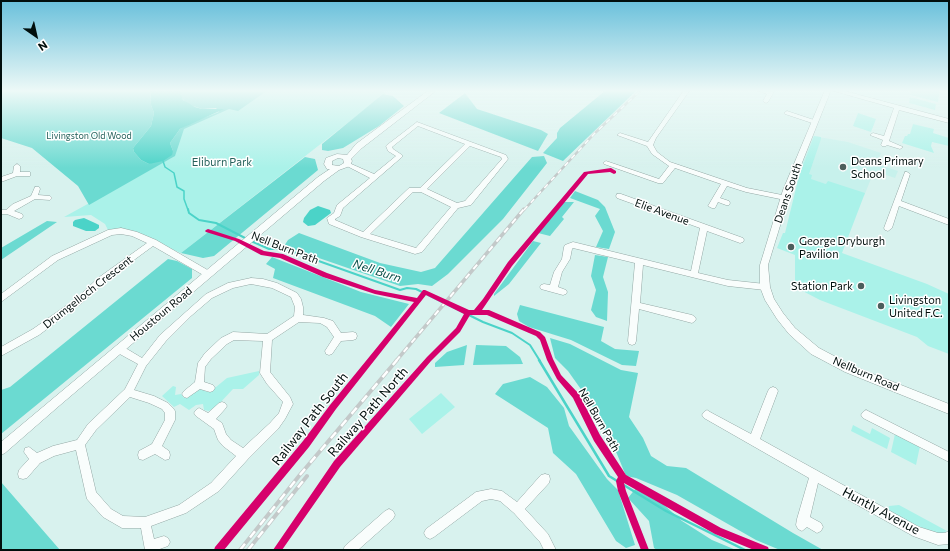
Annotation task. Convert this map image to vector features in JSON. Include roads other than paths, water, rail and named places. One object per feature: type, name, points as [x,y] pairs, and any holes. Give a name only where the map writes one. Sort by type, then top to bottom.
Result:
[{"type":"street","name":"Houstoun Road","points":[[1,449],[321,179],[342,164],[359,146],[400,116]]},
{"type":"street","points":[[669,116],[653,138],[650,145],[657,156],[673,165],[746,190],[785,198]]},
{"type":"street","points":[[792,116],[813,127]]},
{"type":"street","name":"Deans South","points":[[764,264],[785,198],[818,116]]},
{"type":"street","points":[[885,142],[894,116]]},
{"type":"street","points":[[930,116],[949,120]]},
{"type":"street","points":[[417,124],[470,143],[504,156],[505,160],[468,203],[456,206],[419,250],[415,251],[364,235],[332,222],[332,218],[337,214],[340,207],[400,156],[390,150],[389,146],[417,124]]},
{"type":"street","points":[[874,135],[885,142],[900,147]]},
{"type":"street","points":[[620,136],[628,141],[650,145]]},
{"type":"street","points":[[422,190],[470,143]]},
{"type":"street","points":[[606,163],[616,170],[658,181],[661,181],[673,165]]},
{"type":"street","points":[[342,164],[375,177]]},
{"type":"street","points":[[16,174],[17,166]]},
{"type":"street","points":[[1,180],[16,174],[28,174]]},
{"type":"street","points":[[888,228],[906,174]]},
{"type":"street","points":[[712,206],[725,183]]},
{"type":"street","points":[[34,197],[37,189]]},
{"type":"street","points":[[364,235],[411,190],[422,190],[456,206]]},
{"type":"street","name":"Elie Avenue","points":[[619,196],[740,240]]},
{"type":"street","points":[[4,212],[34,197],[48,198]]},
{"type":"street","points":[[716,199],[726,203]]},
{"type":"street","points":[[897,202],[949,222]]},
{"type":"street","points":[[4,212],[19,216]]},
{"type":"street","points":[[694,274],[704,227]]},
{"type":"street","points":[[1,299],[55,258],[111,232],[122,231],[153,242],[208,274]]},
{"type":"street","name":"Drumgelloch Crescent","points":[[1,352],[36,332],[74,305],[101,280],[153,242]]},
{"type":"street","points":[[554,289],[558,272],[566,259],[569,246],[573,245],[728,283],[765,287]]},
{"type":"street","points":[[632,341],[639,261]]},
{"type":"street","name":"Nellburn Road","points":[[764,264],[765,287],[770,300],[780,316],[797,336],[815,351],[849,369],[949,409]]},
{"type":"street","points":[[23,474],[32,456],[80,444],[92,427],[128,392],[143,363],[163,338],[188,314],[213,294],[231,285],[251,281],[263,282],[279,287],[295,297],[299,307],[298,318]]},
{"type":"street","points":[[544,287],[563,292]]},
{"type":"street","points":[[635,305],[692,319]]},
{"type":"street","points":[[187,394],[199,384],[202,366],[208,356],[224,341],[233,336],[268,338],[298,318],[321,320],[330,324],[339,337]]},
{"type":"street","points":[[339,337],[353,336]]},
{"type":"street","points":[[329,351],[339,337]]},
{"type":"street","points":[[80,444],[91,495],[107,513],[122,522],[145,523],[182,509],[216,487],[244,455],[274,426],[288,404],[284,396],[270,381],[265,373],[268,338]]},
{"type":"street","points":[[119,349],[143,363]]},
{"type":"street","points":[[199,384],[210,388]]},
{"type":"street","points":[[754,441],[773,391]]},
{"type":"street","points":[[128,392],[151,399],[165,406],[170,411],[170,420],[156,448],[143,455]]},
{"type":"street","points":[[209,419],[222,406]]},
{"type":"street","points":[[199,414],[218,426],[222,437],[227,443],[244,455]]},
{"type":"street","name":"Huntly Avenue","points":[[707,415],[917,532],[938,539],[948,539],[949,537]]},
{"type":"street","points":[[866,416],[949,457]]},
{"type":"street","points":[[156,448],[165,455]]},
{"type":"street","points":[[814,475],[802,522],[817,526]]},
{"type":"street","points":[[518,509],[545,479]]},
{"type":"street","points":[[430,532],[480,496],[491,494],[502,496],[518,509],[544,538],[550,550]]},
{"type":"street","points":[[349,550],[389,515]]},
{"type":"street","points":[[145,523],[151,548],[164,542]]},
{"type":"waterway","name":"Nell Burn","points":[[163,161],[165,167],[174,173],[177,187],[184,191],[184,199],[188,210]]},
{"type":"waterway","name":"Nell Burn","points":[[188,209],[189,213],[199,220],[216,223],[247,239]]},
{"type":"waterway","name":"Nell Burn","points":[[251,241],[269,249],[285,249],[400,290],[407,288],[416,289],[483,322],[512,333],[530,345],[540,361]]},
{"type":"waterway","name":"Nell Burn","points":[[539,360],[609,476],[666,511],[745,550]]},
{"type":"railway","points":[[524,210],[594,134],[614,116]]},
{"type":"railway","points":[[396,361],[524,209]]},
{"type":"railway","points":[[240,550],[299,476],[397,360]]},
{"type":"railway","points":[[248,550],[307,476]]},
{"type":"place","name":"Deans Primary School","points":[[843,167]]},
{"type":"place","name":"George Dryburgh Pavilion","points":[[791,247]]},
{"type":"place","name":"Station Park","points":[[861,286]]},
{"type":"place","name":"Livingston United F.C.","points":[[881,306]]},
{"type":"park label","name":"Livingston Old Wood","points":[[89,136]]},
{"type":"park label","name":"Eliburn Park","points":[[222,162]]}]
